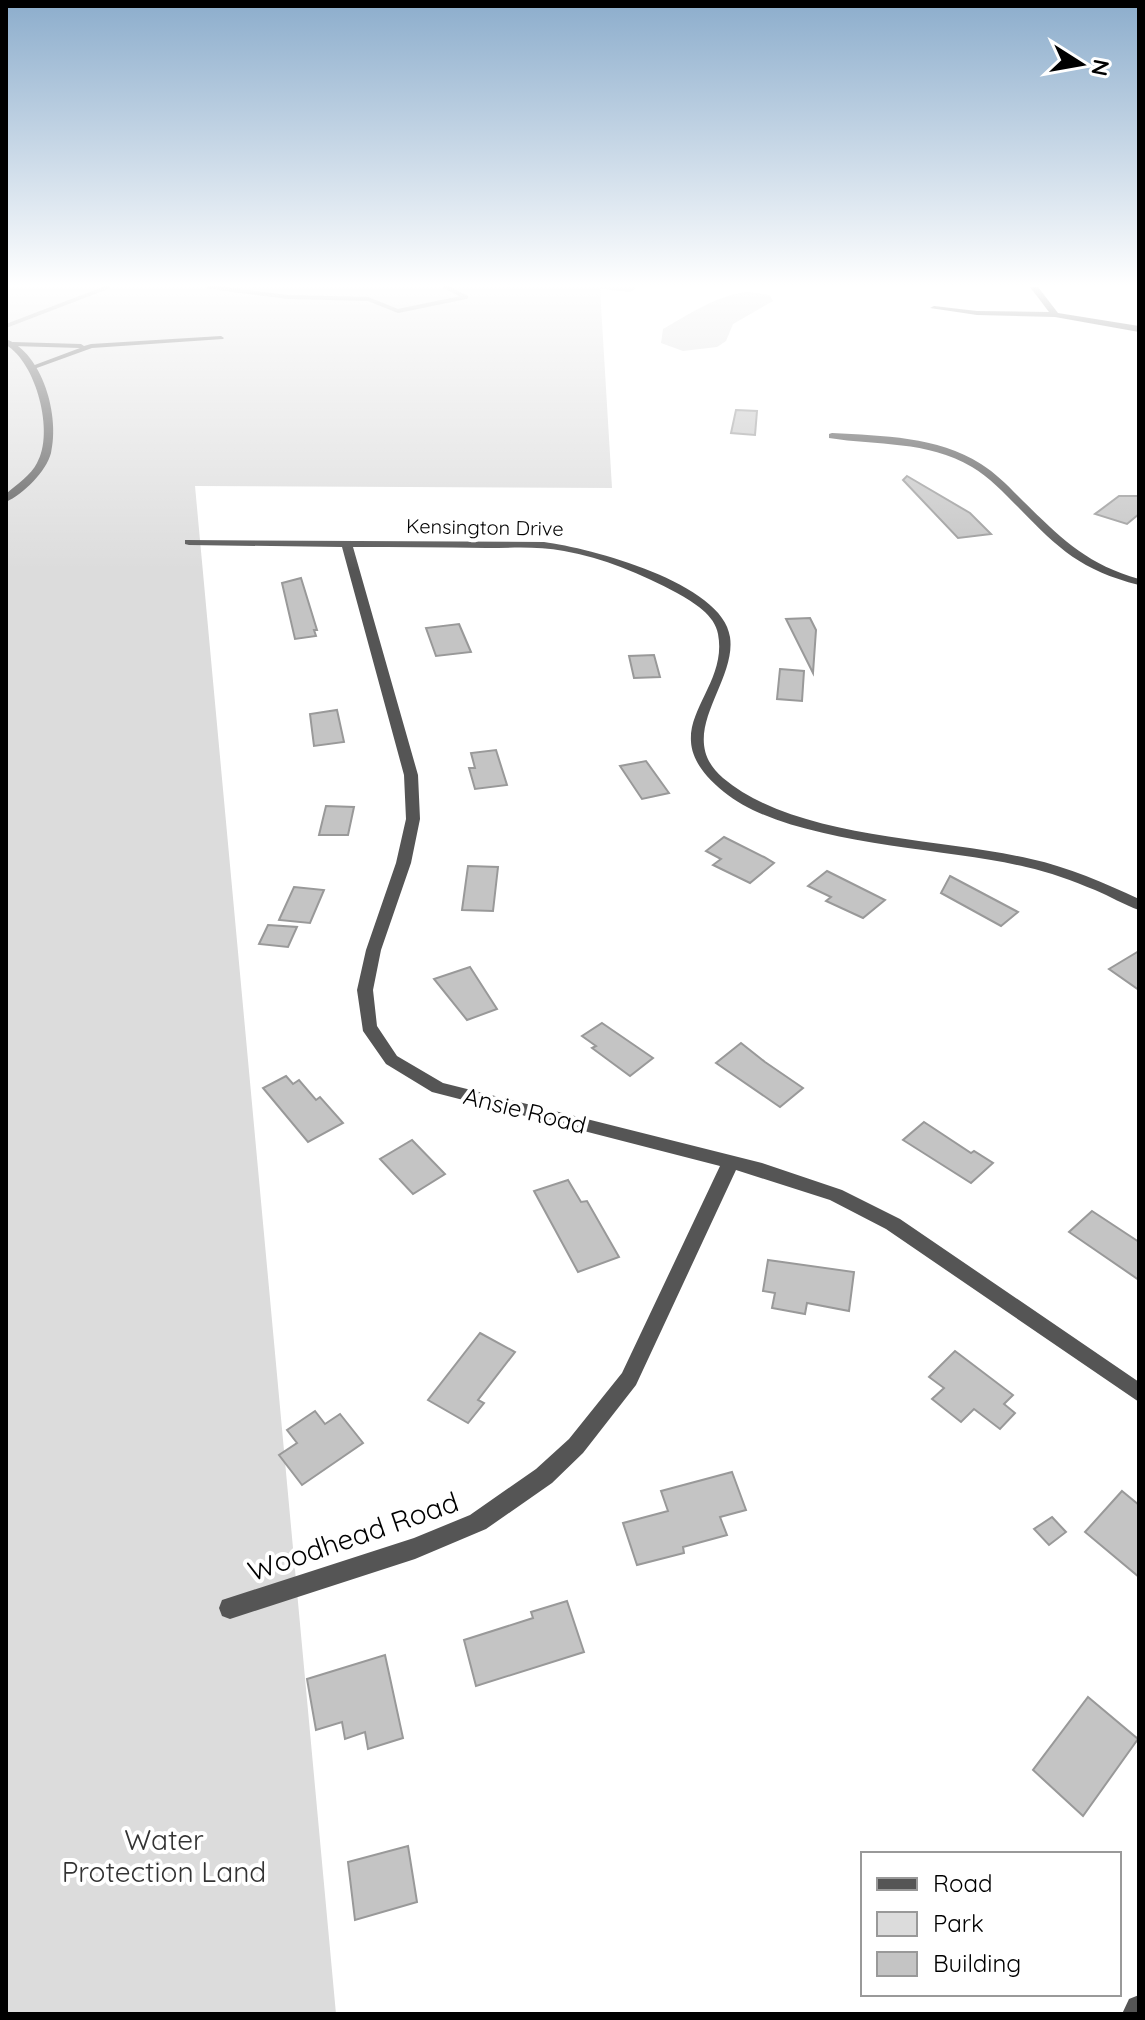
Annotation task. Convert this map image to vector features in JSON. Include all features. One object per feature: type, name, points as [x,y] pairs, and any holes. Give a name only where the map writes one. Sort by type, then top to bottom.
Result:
[{"type":"street","points":[[6,499],[42,463],[48,447],[50,433],[37,381]]},
{"type":"street","points":[[832,436],[928,445],[962,457],[987,473],[1068,553],[1092,567],[1139,582]]},
{"type":"street","name":"Kensington Drive","points":[[189,542],[554,545],[588,552],[634,569],[697,601],[721,623],[725,657],[701,713],[698,739],[702,758],[712,777],[732,793],[814,826],[1049,868],[1139,905]]},
{"type":"street","name":"Ansie Road","points":[[347,545],[411,775],[415,805],[412,836],[363,991],[363,1014],[371,1036],[397,1066],[438,1088],[814,1186],[893,1224],[1139,1393]]},
{"type":"street","name":"Woodhead Road","points":[[230,1608],[415,1548],[478,1522],[544,1476],[576,1446],[629,1379],[731,1162]]},
{"type":"green space","name":"Water Protection Land","points":[[6,381],[606,381],[612,488],[195,486],[336,2014],[6,2014]]},
{"type":"building","points":[[736,410],[757,411],[755,435],[731,433]]},
{"type":"building","points":[[907,476],[970,513],[991,534],[958,538],[903,480]]},
{"type":"building","points":[[1119,496],[1139,496],[1139,514],[1127,524],[1095,514]]},
{"type":"building","points":[[301,578],[317,630],[314,630],[316,636],[295,639],[282,583]]},
{"type":"building","points":[[810,618],[816,630],[813,673],[786,619]]},
{"type":"building","points":[[459,624],[471,652],[436,656],[426,628]]},
{"type":"building","points":[[654,655],[660,677],[634,678],[629,656]]},
{"type":"building","points":[[780,669],[804,671],[802,701],[777,699]]},
{"type":"building","points":[[337,710],[344,742],[314,746],[310,714]]},
{"type":"building","points":[[496,750],[507,785],[475,789],[469,768],[475,768],[471,753]]},
{"type":"building","points":[[646,761],[669,793],[642,799],[620,766]]},
{"type":"building","points":[[326,806],[354,807],[348,835],[319,835]]},
{"type":"building","points":[[724,837],[774,863],[750,883],[713,865],[721,859],[706,851]]},
{"type":"building","points":[[468,866],[498,867],[493,911],[462,910]]},
{"type":"building","points":[[827,871],[885,900],[863,918],[826,901],[831,897],[808,886]]},
{"type":"building","points":[[950,876],[1018,912],[1001,926],[941,893]]},
{"type":"building","points":[[294,887],[324,890],[310,923],[279,920]]},
{"type":"building","points":[[268,925],[297,927],[288,947],[259,944]]},
{"type":"building","points":[[1139,951],[1139,990],[1109,969]]},
{"type":"building","points":[[470,967],[497,1009],[467,1020],[434,979]]},
{"type":"building","points":[[602,1023],[653,1058],[630,1076],[592,1048],[596,1046],[582,1036]]},
{"type":"building","points":[[741,1043],[803,1088],[780,1107],[716,1063]]},
{"type":"building","points":[[286,1076],[293,1084],[299,1080],[316,1100],[320,1097],[343,1123],[308,1142],[263,1088]]},
{"type":"building","points":[[924,1122],[971,1153],[974,1151],[993,1163],[971,1183],[903,1140]]},
{"type":"building","points":[[412,1140],[445,1174],[413,1194],[380,1159]]},
{"type":"building","points":[[568,1180],[581,1202],[587,1201],[619,1257],[578,1272],[534,1191]]},
{"type":"building","points":[[1092,1211],[1139,1242],[1139,1280],[1069,1232]]},
{"type":"building","points":[[768,1260],[854,1272],[849,1311],[807,1303],[805,1314],[772,1308],[775,1293],[763,1291]]},
{"type":"building","points":[[480,1333],[515,1352],[478,1400],[484,1403],[468,1423],[428,1400]]},
{"type":"building","points":[[955,1351],[1013,1395],[1004,1404],[1015,1413],[1000,1429],[974,1409],[961,1422],[932,1399],[944,1388],[929,1377]]},
{"type":"building","points":[[315,1411],[325,1424],[340,1414],[363,1443],[302,1485],[279,1455],[297,1443],[287,1430]]},
{"type":"building","points":[[732,1472],[746,1510],[720,1517],[727,1535],[683,1547],[684,1553],[637,1565],[623,1523],[668,1511],[661,1491]]},
{"type":"building","points":[[1122,1491],[1139,1505],[1139,1577],[1085,1532]]},
{"type":"building","points":[[1052,1517],[1066,1532],[1049,1545],[1034,1529]]},
{"type":"building","points":[[567,1601],[584,1652],[476,1686],[464,1640],[533,1618],[531,1612]]},
{"type":"building","points":[[385,1655],[403,1738],[368,1749],[365,1732],[345,1739],[342,1722],[316,1730],[307,1679]]},
{"type":"building","points":[[1088,1697],[1138,1739],[1083,1816],[1033,1770]]},
{"type":"building","points":[[408,1846],[417,1902],[355,1920],[348,1862]]}]
